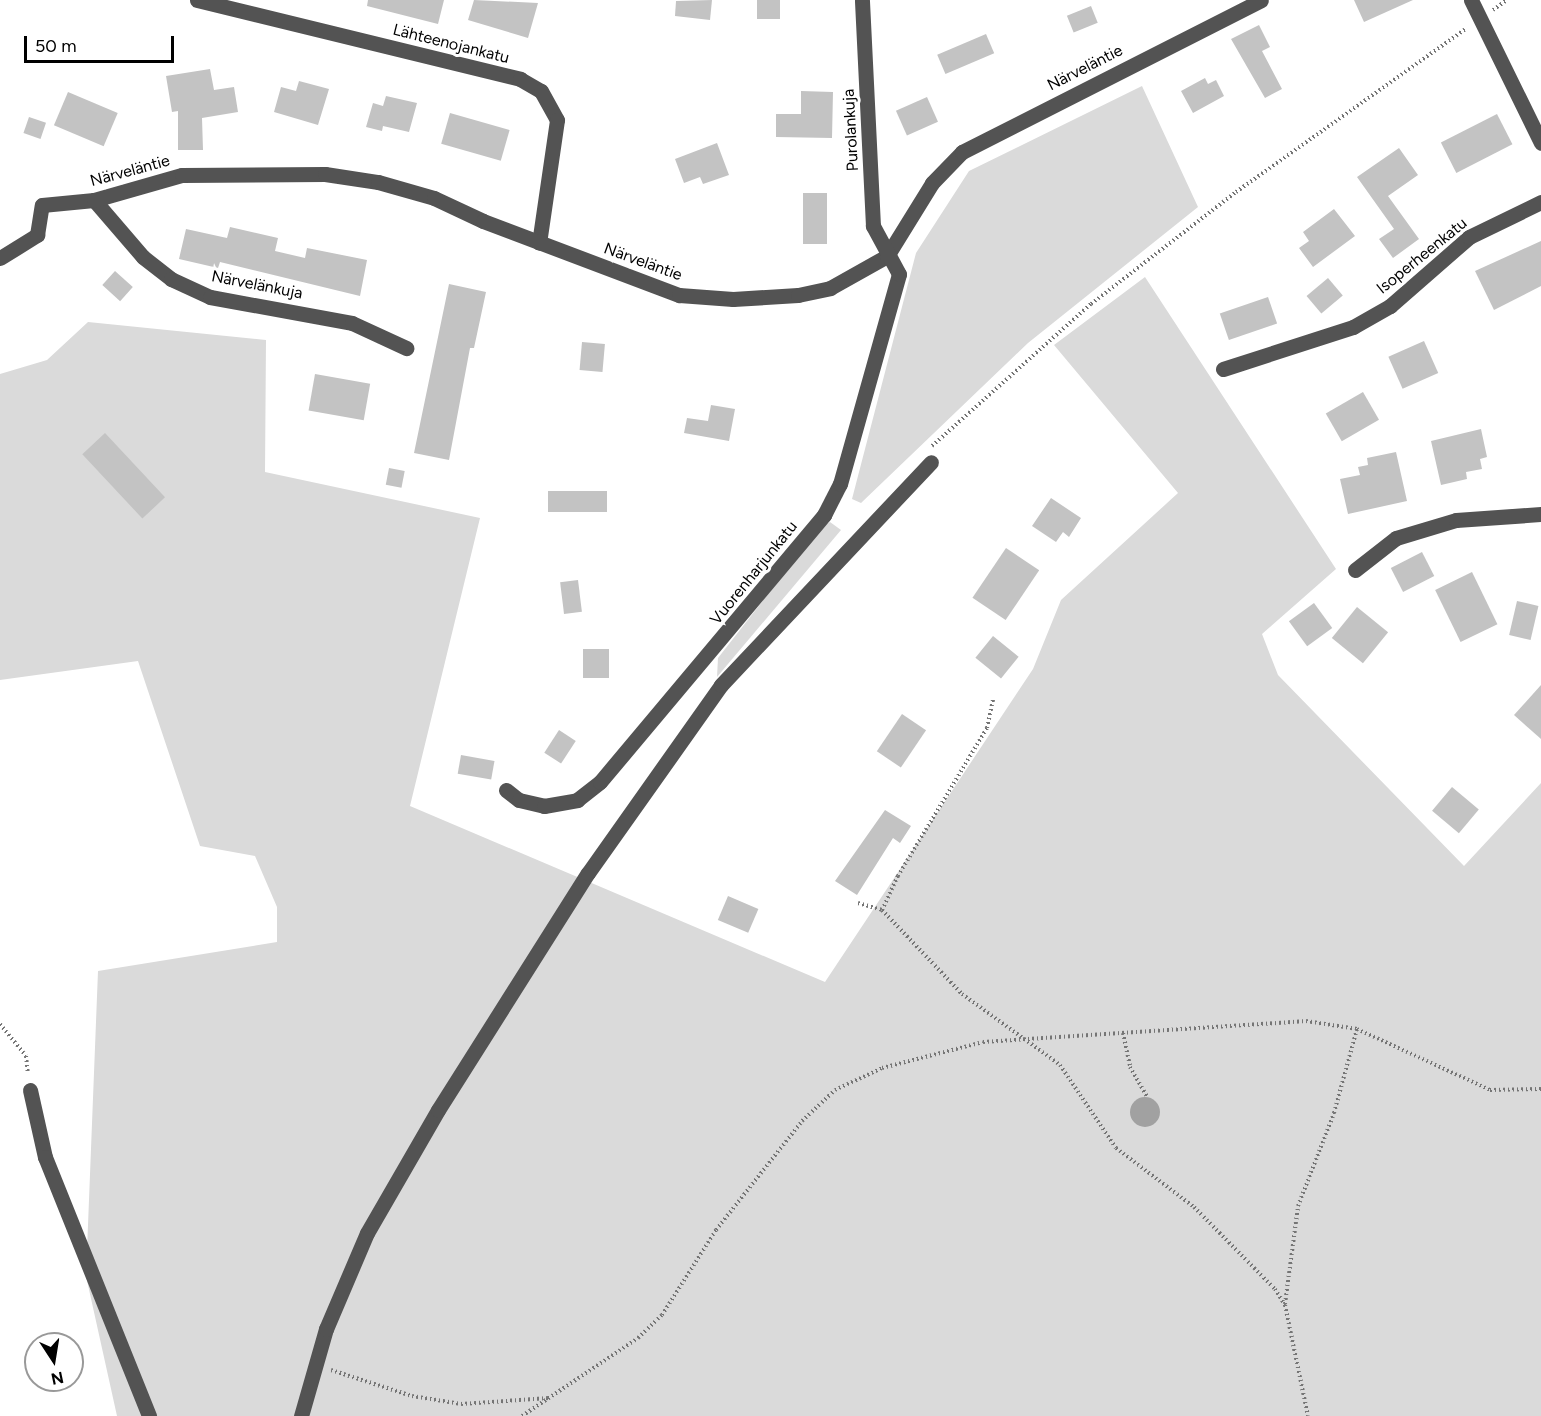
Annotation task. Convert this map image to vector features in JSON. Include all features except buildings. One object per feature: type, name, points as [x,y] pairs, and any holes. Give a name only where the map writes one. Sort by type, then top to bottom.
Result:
[{"type":"street","name":"Lähteenojankatu","points":[[198,0],[520,79],[541,91],[557,120],[539,243]]},
{"type":"street","name":"Purolankuja","points":[[862,0],[873,226],[887,256]]},
{"type":"street","name":"Närveläntie","points":[[0,258],[37,235],[42,205],[94,200],[182,175],[324,174],[378,182],[434,198],[539,243],[679,296],[733,299],[830,288],[887,256],[932,183],[962,152],[1261,0]]},
{"type":"street","points":[[1471,0],[1541,143]]},
{"type":"street","name":"Närvelänkuja","points":[[94,200],[143,257],[171,279],[210,297],[352,323],[406,348]]},
{"type":"street","name":"Isoperheenkatu","points":[[1223,369],[1353,327],[1390,306],[1469,237],[1541,202]]},
{"type":"street","name":"Vuorenharjunkatu","points":[[506,790],[519,800],[544,806],[577,800],[600,782],[824,515],[840,484],[861,418],[899,274],[887,256]]},
{"type":"street","points":[[301,1416],[315,1365],[367,1233],[438,1110],[588,873],[721,685],[927,458]]},
{"type":"street","points":[[1355,570],[1396,538],[1456,520],[1541,514]]},
{"type":"street","points":[[30,1090],[45,1157],[149,1416]]},
{"type":"path","points":[[927,458],[1100,297],[1236,192],[1507,0]]},
{"type":"path","points":[[882,910],[898,876],[987,728],[993,699]]},
{"type":"path","points":[[858,903],[882,910],[962,994],[1060,1065],[1116,1148],[1219,1230],[1252,1261],[1285,1305]]},
{"type":"path","points":[[522,1416],[638,1338],[662,1315],[743,1194],[802,1121],[835,1090],[882,1068],[938,1052],[1023,1038],[1306,1021],[1357,1029],[1490,1089],[1541,1089]]},
{"type":"path","points":[[0,1024],[26,1056],[30,1090]]},
{"type":"path","points":[[1308,1416],[1285,1305],[1298,1206],[1334,1113],[1357,1029]]},
{"type":"path","points":[[1123,1033],[1130,1067],[1147,1096]]},
{"type":"path","points":[[315,1365],[412,1396],[461,1404],[550,1397]]},
{"type":"shaded area","points":[[1142,86],[1198,207],[1028,343],[861,503],[852,499],[916,253],[969,171]]},
{"type":"shaded area","points":[[1145,277],[1336,569],[1262,634],[1278,675],[1464,866],[1541,783],[1541,1416],[117,1416],[86,1276],[98,971],[277,942],[277,907],[255,856],[200,846],[138,661],[0,680],[0,374],[47,360],[88,322],[266,340],[265,472],[480,518],[410,806],[825,982],[1033,669],[1061,600],[1178,493],[1054,345]]},
{"type":"shaded area","points":[[830,522],[841,530],[717,677],[718,658],[819,529]]},
{"type":"shaded area","points":[[1145,1097],[1156,1101],[1160,1112],[1156,1123],[1145,1127],[1134,1123],[1130,1112],[1134,1101]]}]
